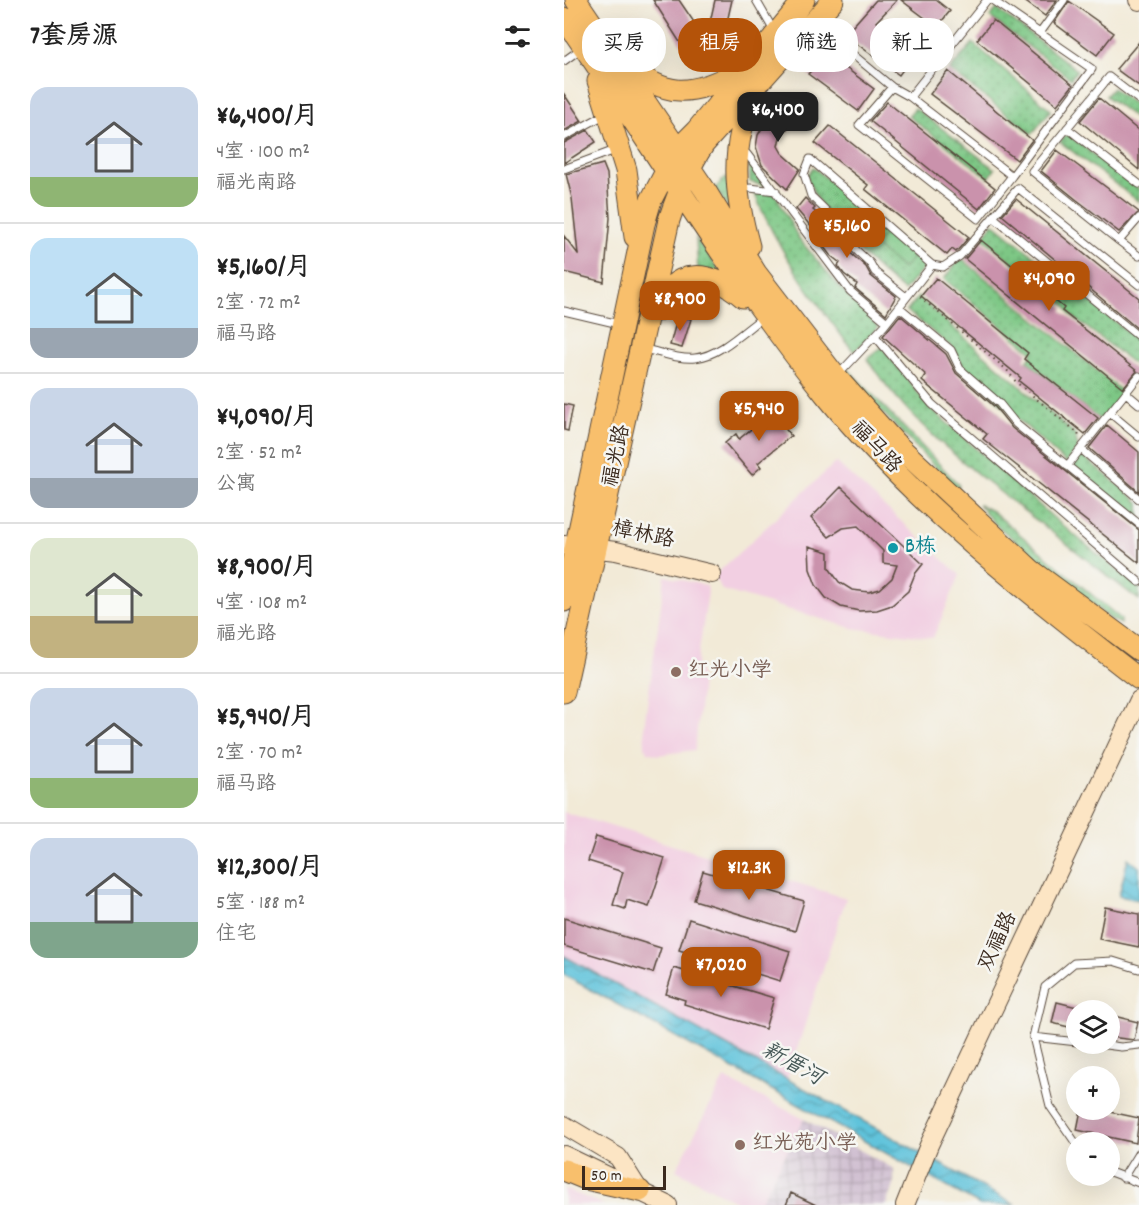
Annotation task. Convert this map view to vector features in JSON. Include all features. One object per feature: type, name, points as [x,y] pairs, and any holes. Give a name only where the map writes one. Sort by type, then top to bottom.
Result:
[{"type":"main road","points":[[789,18],[804,0]]},
{"type":"main road","points":[[817,18],[833,0]]},
{"type":"main road","name":"福马路","points":[[577,7],[582,29]]},
{"type":"main road","points":[[762,59],[774,37]]},
{"type":"main road","points":[[762,66],[774,56]]},
{"type":"main road","points":[[594,72],[621,148],[634,216],[634,270]]},
{"type":"main road","name":"福马路","points":[[601,72],[736,275],[825,395],[922,498],[1027,592],[1139,679]]},
{"type":"main road","name":"福马路","points":[[624,72],[683,158],[756,273],[836,377],[895,443],[1031,570],[1139,650]]},
{"type":"main road","points":[[634,72],[672,92],[711,87],[755,72]]},
{"type":"main road","points":[[683,158],[755,72]]},
{"type":"main road","points":[[755,72],[735,158],[738,209],[756,273]]},
{"type":"main road","name":"福光路","points":[[564,692],[579,547],[634,270],[651,200],[666,171],[683,158]]},
{"type":"main road","name":"福光路","points":[[564,601],[641,348],[669,220],[679,190],[683,158]]},
{"type":"main road","points":[[641,348],[663,296],[672,286],[691,277],[720,281],[765,315]]},
{"type":"main road","points":[[564,1170],[586,1179],[640,1191]]},
{"type":"street","name":"樟林路","points":[[579,547],[616,551],[712,574]]},
{"type":"street","name":"双福路","points":[[905,1205],[929,1145],[1139,700]]},
{"type":"street","points":[[564,1125],[618,1157],[640,1191]]},
{"type":"street","points":[[564,1155],[668,1205]]},
{"type":"lane","points":[[756,0],[774,30]]},
{"type":"lane","points":[[910,97],[987,0]]},
{"type":"lane","points":[[892,87],[859,125],[978,219],[1092,69],[992,0]]},
{"type":"lane","points":[[1040,33],[1064,0]]},
{"type":"lane","points":[[564,61],[582,53]]},
{"type":"lane","points":[[858,59],[1012,176]]},
{"type":"lane","points":[[1139,100],[1109,77],[1032,171],[1139,256]]},
{"type":"lane","points":[[564,137],[608,112]]},
{"type":"lane","points":[[1067,128],[1139,184]]},
{"type":"lane","points":[[564,170],[621,148]]},
{"type":"lane","points":[[747,154],[850,291],[887,322]]},
{"type":"lane","points":[[906,297],[875,272],[870,263],[855,249],[847,231],[811,196],[804,174],[810,159],[932,265],[943,267],[960,256],[1018,188],[1139,285]]},
{"type":"lane","points":[[750,188],[776,191]]},
{"type":"lane","points":[[993,217],[1139,338]]},
{"type":"lane","points":[[1119,241],[1139,218]]},
{"type":"lane","points":[[836,377],[887,322],[932,265]]},
{"type":"lane","points":[[899,307],[951,350],[960,369],[999,404],[1016,424],[1139,524]]},
{"type":"lane","points":[[564,311],[622,324]]},
{"type":"lane","points":[[641,348],[687,358],[700,357],[714,352],[765,315]]},
{"type":"lane","points":[[875,336],[932,404],[1139,582]]},
{"type":"lane","points":[[1067,466],[1139,376]]},
{"type":"lane","points":[[1126,393],[1139,404]]},
{"type":"lane","points":[[1110,413],[1139,437]]},
{"type":"lane","points":[[1081,449],[1139,498]]},
{"type":"lane","points":[[1068,1132],[1050,1106],[1033,1037],[1046,987],[1074,963],[1113,961],[1139,969]]},
{"type":"lane","points":[[1033,1037],[1066,1041]]},
{"type":"lane","points":[[1120,1047],[1139,1045]]},
{"type":"lane","points":[[1123,1178],[1139,1152]]},
{"type":"lane","points":[[1120,1177],[1139,1183]]},
{"type":"path","points":[[912,291],[1078,433],[1081,449]]},
{"type":"shaded area","points":[[836,462],[960,575],[933,638],[852,628],[722,590],[714,576]]},
{"type":"shaded area","name":"红光小学","points":[[665,576],[707,586],[708,592],[697,664],[702,680],[695,750],[658,755],[648,752],[645,747],[644,727]]},
{"type":"shaded area","points":[[564,812],[846,898],[787,1080],[564,956]]},
{"type":"shaded area","name":"红光苑小学","points":[[724,1078],[804,1119],[759,1205],[743,1205],[676,1170]]},
{"type":"shaded area","points":[[804,1119],[894,1169],[894,1183],[886,1205],[759,1205]]},
{"type":"shaded area","points":[[564,1189],[605,1205],[564,1205]]},
{"type":"green space","points":[[997,9],[1077,70],[1071,79],[990,17]]},
{"type":"green space","points":[[973,43],[1051,110],[1032,134],[953,72],[954,65]]},
{"type":"green space","points":[[1113,88],[1139,108],[1139,121],[1106,96]]},
{"type":"green space","points":[[915,108],[995,169],[989,178],[908,116]]},
{"type":"green space","points":[[1067,134],[1139,189],[1139,202],[1060,142]]},
{"type":"green space","points":[[749,159],[768,187],[750,182]]},
{"type":"green space","points":[[813,167],[927,264],[904,291],[862,254],[823,208],[807,176]]},
{"type":"green space","points":[[726,177],[733,204],[729,209],[715,188]]},
{"type":"green space","points":[[754,192],[775,193],[799,239],[845,293],[878,327],[854,352],[786,256]]},
{"type":"green space","points":[[993,223],[1139,341],[1139,368],[1071,315],[1066,306],[983,238]]},
{"type":"green space","points":[[885,233],[914,256],[903,269],[875,246]]},
{"type":"green space","points":[[696,238],[727,281],[698,272]]},
{"type":"green space","points":[[961,258],[1124,393],[1101,421],[1027,361],[1033,353],[944,279]]},
{"type":"green space","points":[[918,297],[1075,434],[1078,448],[1066,463],[962,368],[955,350],[907,311]]},
{"type":"green space","points":[[882,347],[928,406],[1056,520],[1139,588],[1139,600],[975,472],[928,430],[906,408],[867,359]]},
{"type":"green space","points":[[848,369],[959,487],[955,488],[846,374],[845,370]]},
{"type":"green space","points":[[1080,454],[1139,502],[1139,520],[1071,465]]},
{"type":"green space","points":[[978,504],[992,511],[1121,619],[1121,624],[1109,618],[995,524]]},
{"type":"water","points":[[1128,858],[1139,867],[1139,900],[1119,896]]},
{"type":"water","points":[[564,956],[1015,1205],[980,1205],[564,975]]},
{"type":"building","points":[[653,0],[679,0],[691,18],[678,18],[678,39]]},
{"type":"building","points":[[715,0],[732,0],[728,18],[711,18]]},
{"type":"building","points":[[876,0],[897,0],[880,18],[870,18],[870,54],[858,45],[858,20]]},
{"type":"building","points":[[901,0],[936,0],[950,11],[944,18],[925,18]]},
{"type":"building","points":[[1023,0],[1057,0],[1045,16]]},
{"type":"building","points":[[1069,1],[1114,33],[1097,55],[1054,23]]},
{"type":"building","points":[[993,20],[1073,85],[1057,105],[977,40]]},
{"type":"building","points":[[1139,42],[1139,86],[1116,69]]},
{"type":"building","points":[[810,72],[851,72],[874,89],[858,111],[808,74]]},
{"type":"building","points":[[949,72],[1032,140],[1017,160],[930,94]]},
{"type":"building","points":[[564,94],[582,121],[564,131]]},
{"type":"building","points":[[788,97],[803,111],[780,137],[778,146],[782,153],[800,169],[787,189],[762,165],[756,147],[758,135],[765,123]]},
{"type":"building","points":[[1099,98],[1139,131],[1139,170],[1080,121]]},
{"type":"building","points":[[887,102],[995,188],[979,209],[870,121]]},
{"type":"building","points":[[830,126],[969,237],[956,252],[952,249],[947,255],[865,189],[868,185],[815,143]]},
{"type":"building","points":[[588,130],[596,142],[564,163],[564,143]]},
{"type":"building","points":[[1057,150],[1139,212],[1119,232],[1041,171]]},
{"type":"building","points":[[603,164],[607,174],[610,218],[604,282],[564,272],[564,236],[578,254],[572,198],[566,174]]},
{"type":"building","points":[[805,198],[815,208],[813,210],[844,238],[846,249],[866,267],[871,276],[896,296],[886,314],[855,288],[857,284],[844,274],[838,266],[840,263],[830,255],[818,239],[820,237],[796,209]]},
{"type":"building","points":[[1016,199],[1139,298],[1139,330],[1002,215]]},
{"type":"building","points":[[981,240],[1064,308],[1062,311],[1137,371],[1123,388],[965,259]]},
{"type":"building","points":[[936,278],[1028,353],[1024,359],[1098,418],[1085,434],[1019,381],[1021,378],[921,296]]},
{"type":"building","points":[[678,315],[691,319],[682,348],[670,345]]},
{"type":"building","points":[[900,315],[946,354],[956,373],[995,407],[1012,428],[1139,530],[1139,563],[983,439],[987,434],[922,381],[926,375],[883,336]]},
{"type":"building","points":[[564,404],[573,406],[568,431],[564,430]]},
{"type":"building","points":[[772,412],[791,436],[758,463],[761,467],[752,475],[725,443],[736,434],[739,439]]},
{"type":"building","points":[[1107,425],[1139,452],[1139,492],[1089,448]]},
{"type":"building","name":"B栋","points":[[841,487],[923,564],[915,574],[908,591],[892,605],[877,610],[859,611],[841,607],[826,598],[816,585],[810,569],[809,546],[829,552],[829,568],[839,582],[852,590],[869,592],[880,589],[892,578],[897,565],[883,563],[883,551],[858,526],[843,528],[829,537],[811,518]]},
{"type":"building","points":[[596,837],[665,858],[649,907],[627,900],[625,909],[613,905],[623,872],[588,861]]},
{"type":"building","points":[[703,871],[804,901],[795,931],[694,900]]},
{"type":"building","points":[[1105,907],[1139,914],[1139,947],[1099,939]]},
{"type":"building","points":[[564,918],[661,948],[653,973],[564,946]]},
{"type":"building","points":[[689,919],[790,951],[780,981],[679,950]]},
{"type":"building","points":[[674,968],[774,998],[765,1029],[684,1004],[685,1000],[666,994]]},
{"type":"building","points":[[1057,1002],[1066,1004],[1066,1026],[1052,1023]]},
{"type":"building","points":[[1120,1018],[1138,1022],[1134,1040],[1120,1038]]},
{"type":"building","points":[[1120,1114],[1139,1118],[1136,1143],[1120,1139],[1120,1132],[1077,1130],[1079,1120],[1120,1120]]},
{"type":"building","points":[[791,1193],[816,1205],[786,1205]]},
{"type":"place","name":"B栋","points":[[893,548]]},
{"type":"place","name":"红光小学","points":[[676,672]]},
{"type":"place","name":"红光苑小学","points":[[740,1145]]},
{"type":"water label","name":"新厝河","points":[[792,1065]]}]
